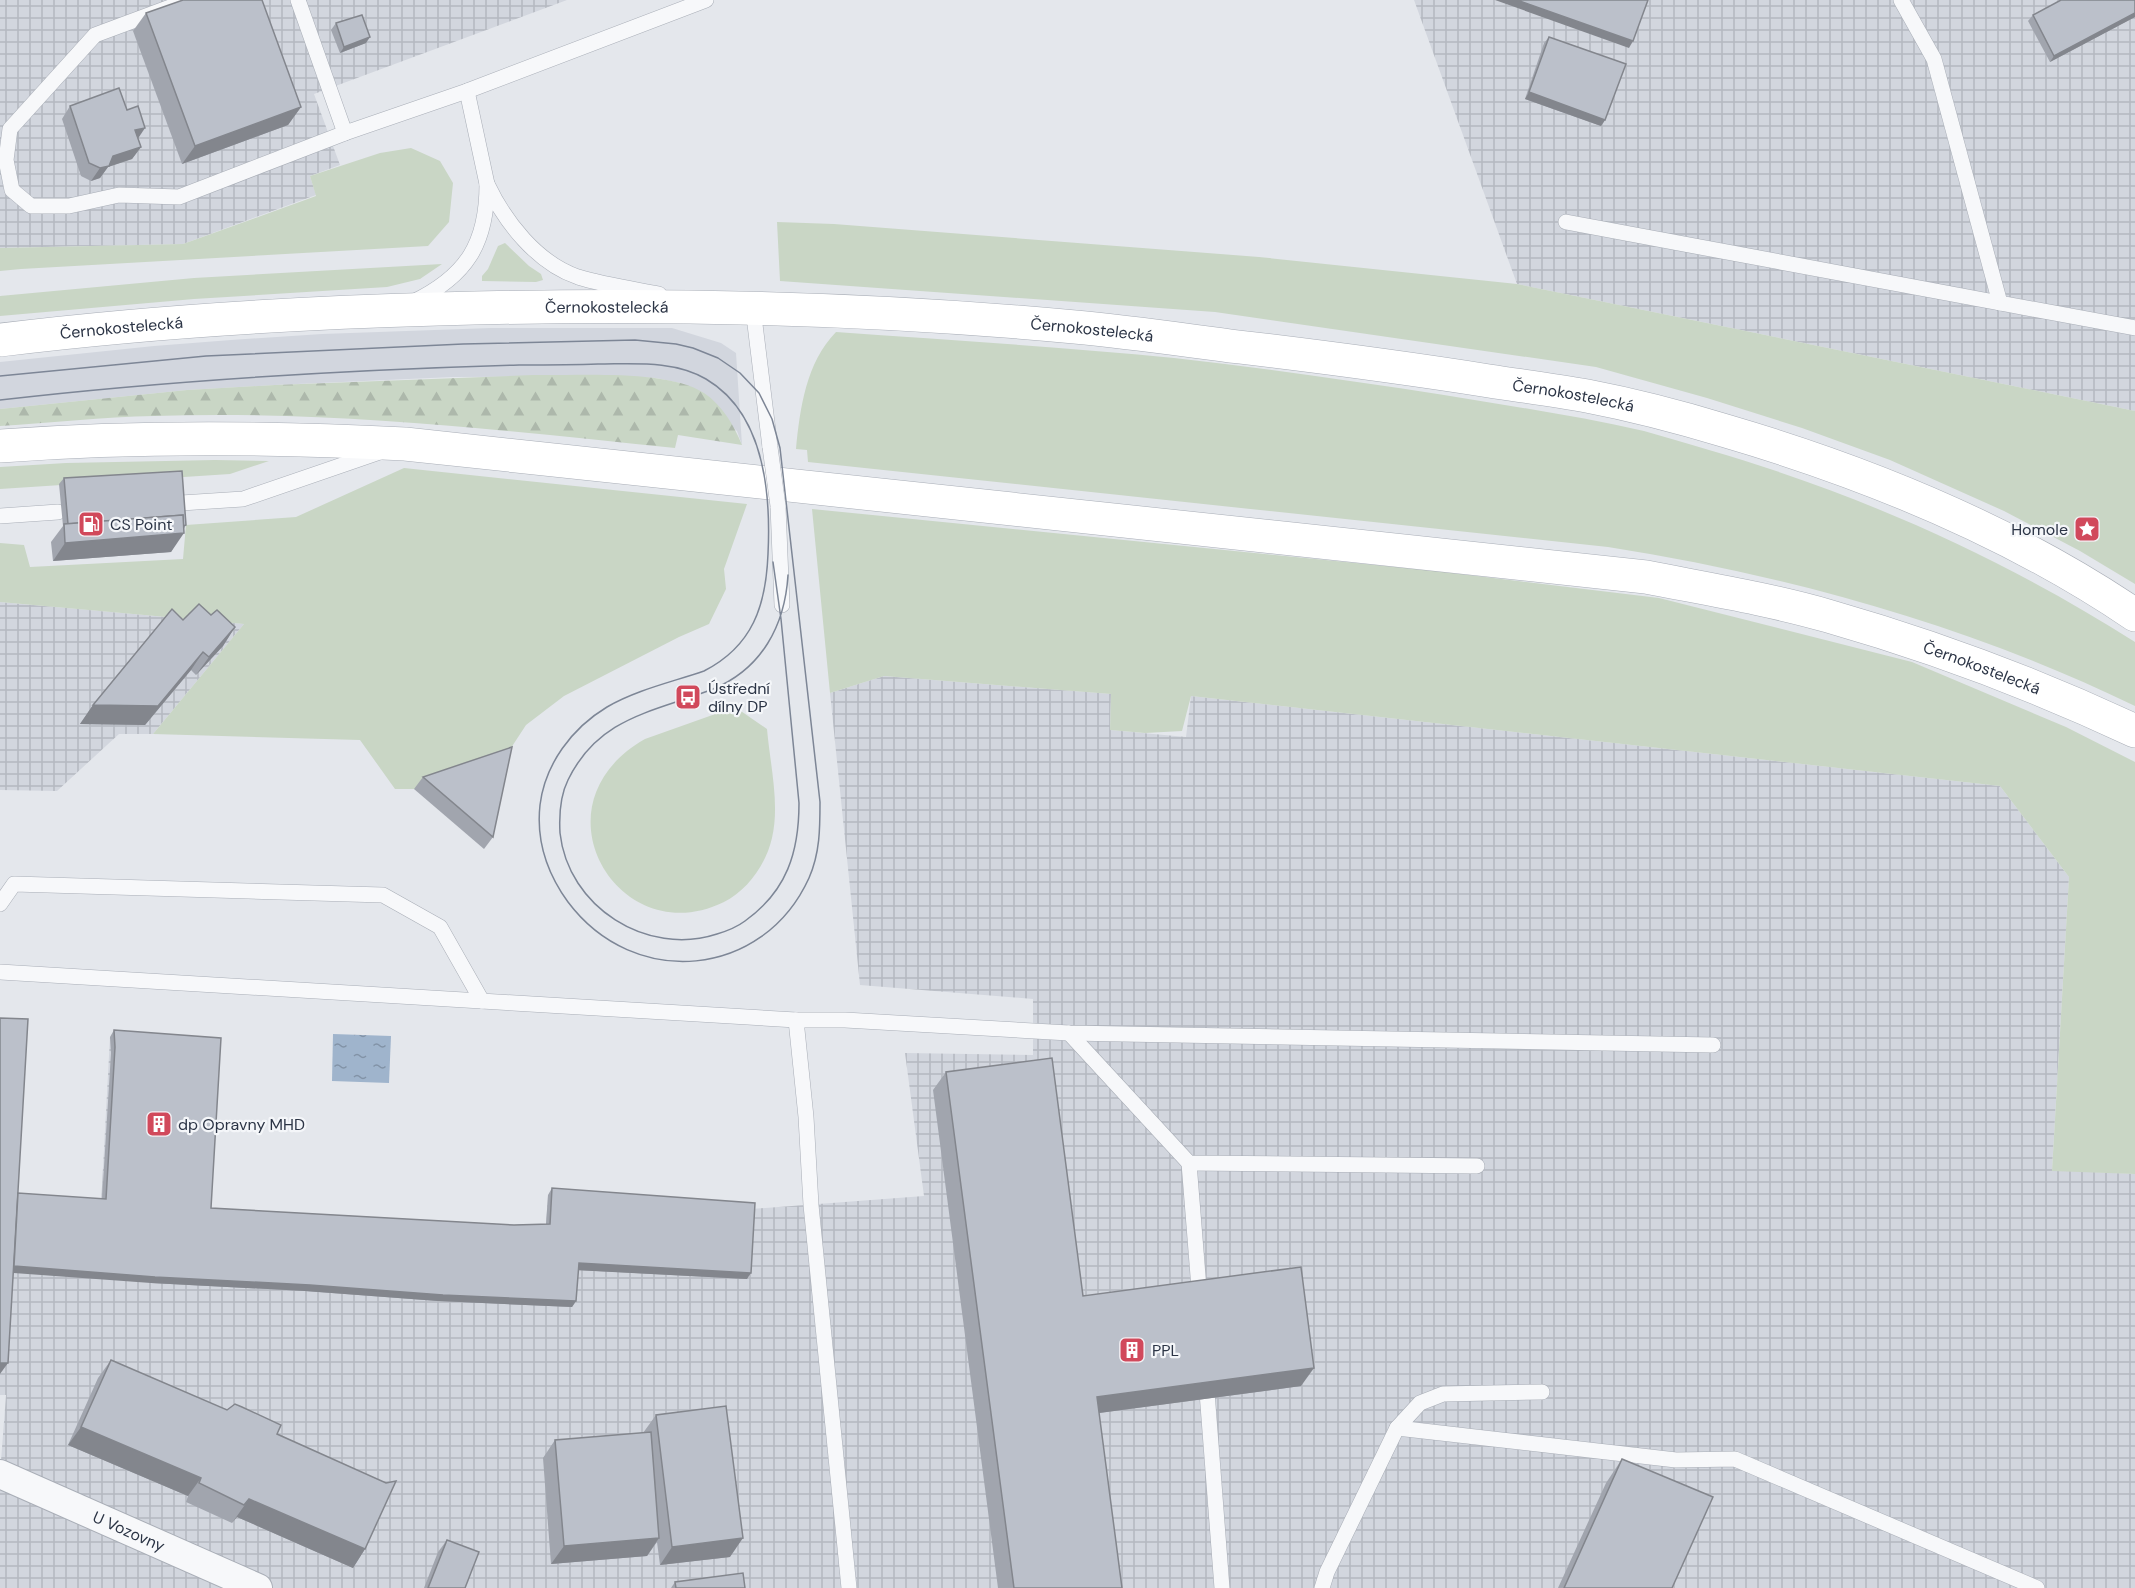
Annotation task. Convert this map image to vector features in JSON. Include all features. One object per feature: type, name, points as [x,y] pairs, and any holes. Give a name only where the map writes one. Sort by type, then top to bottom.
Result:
[{"type":"main road","name":"Černokostelecká","points":[[0,340],[223,318],[389,310],[504,307],[738,308],[880,313],[1078,327],[1368,363],[1587,396],[1668,414],[1765,442],[1836,466],[1997,535],[2060,568],[2135,615]]},
{"type":"main road","name":"Černokostelecká","points":[[0,446],[56,442],[216,438],[315,439],[405,444],[1646,577],[1729,593],[1827,616],[2017,681],[2100,714],[2135,731]]},
{"type":"street","name":"U Vozovny","points":[[0,1474],[258,1588]]},
{"type":"lane","points":[[189,0],[95,35],[10,129],[6,160],[12,190],[31,207],[69,206],[119,195],[179,197],[345,133],[467,91],[706,0]]},
{"type":"lane","points":[[298,0],[345,133]]},
{"type":"lane","points":[[1901,0],[1934,59],[2000,303]]},
{"type":"lane","points":[[389,310],[414,302],[449,280],[471,254],[484,226],[487,211],[487,184],[467,91]]},
{"type":"lane","points":[[487,184],[494,199],[514,227],[539,253],[563,270],[579,277],[738,308],[770,447],[778,506],[782,605]]},
{"type":"lane","points":[[1566,222],[2135,328]]},
{"type":"lane","points":[[181,503],[243,499],[405,444]]},
{"type":"lane","points":[[0,516],[58,512]]},
{"type":"lane","points":[[0,904],[14,884],[383,895],[440,927],[482,1001]]},
{"type":"lane","points":[[0,972],[795,1020],[845,1020],[1069,1033],[1713,1045]]},
{"type":"lane","points":[[795,1020],[849,1588]]},
{"type":"lane","points":[[1069,1033],[1189,1163],[1201,1317]]},
{"type":"lane","points":[[1189,1163],[1477,1166]]},
{"type":"lane","points":[[1205,1364],[1222,1588]]},
{"type":"lane","points":[[1322,1588],[1327,1572],[1397,1428],[1420,1403],[1443,1394],[1542,1392]]},
{"type":"lane","points":[[1397,1428],[1676,1460],[1735,1459],[2037,1588]]},
{"type":"shaded area","points":[[0,0],[567,0],[314,94],[340,165],[310,176],[316,195],[183,244],[0,248]]},
{"type":"shaded area","points":[[1414,0],[2135,0],[2135,411],[1517,284]]},
{"type":"shaded area","points":[[491,328],[672,328],[721,343],[736,353],[742,445],[737,431],[685,384],[656,378],[453,377],[275,385],[187,390],[0,409],[0,362],[231,340]]},
{"type":"shaded area","points":[[0,602],[244,624],[153,734],[119,734],[57,791],[0,790]]},
{"type":"shaded area","points":[[884,676],[1111,694],[1110,730],[1186,737],[1191,696],[2000,786],[2069,877],[2052,1170],[2135,1174],[2135,1588],[0,1588],[0,1474],[6,1395],[0,1395],[0,1197],[101,1205],[110,1037],[215,1042],[207,1214],[546,1227],[548,1195],[751,1209],[924,1196],[905,1053],[1033,1055],[1033,999],[860,985],[830,693]]},
{"type":"green space","points":[[411,148],[440,161],[453,183],[449,222],[428,246],[0,271],[0,248],[183,244],[316,196],[310,176],[380,153]]},
{"type":"green space","points":[[777,222],[834,224],[1259,257],[1517,284],[2135,411],[2135,584],[2080,551],[2004,511],[1890,460],[1802,428],[1596,367],[1215,312],[780,281]]},
{"type":"green space","points":[[505,243],[541,274],[543,280],[536,282],[482,281],[482,276],[488,269],[498,246]]},
{"type":"green space","points":[[442,264],[420,279],[387,287],[194,299],[0,316],[0,296],[194,278]]},
{"type":"green space","points":[[836,332],[1090,350],[1242,366],[1519,407],[1644,431],[1765,467],[1875,508],[1982,556],[2085,611],[2135,642],[2135,706],[2008,651],[1943,628],[1811,589],[1676,559],[1608,547],[808,462],[807,450],[796,449],[806,387],[818,358]]},
{"type":"green space","points":[[533,375],[622,375],[668,380],[688,385],[704,393],[722,409],[742,445],[678,435],[675,448],[415,423],[285,416],[135,417],[0,426],[0,409],[187,390]]},
{"type":"green space","points":[[269,461],[230,474],[0,489],[0,467],[66,463]]},
{"type":"green space","points":[[404,468],[747,504],[724,569],[726,589],[709,624],[564,696],[526,725],[503,760],[414,789],[395,789],[360,740],[153,734],[244,624],[0,602],[0,543],[24,545],[30,567],[183,559],[186,525],[296,517]]},
{"type":"green space","points":[[812,509],[1436,571],[1659,598],[1912,662],[2066,727],[2135,762],[2135,1174],[2052,1171],[2069,877],[2000,786],[1191,696],[1182,731],[1145,733],[1110,730],[1111,694],[884,676],[830,693]]},
{"type":"green space","points":[[735,707],[767,729],[775,812],[769,848],[755,875],[741,891],[724,902],[686,913],[651,908],[622,891],[602,865],[591,833],[594,800],[611,767],[645,739]]},
{"type":"water","points":[[333,1034],[391,1036],[389,1083],[332,1081]]},
{"type":"building","points":[[183,0],[262,0],[301,107],[195,146],[146,13]]},
{"type":"building","points":[[1517,0],[1648,0],[1633,41]]},
{"type":"building","points":[[2061,0],[2135,0],[2135,13],[2054,56],[2033,15]]},
{"type":"building","points":[[362,15],[370,37],[344,47],[336,23]]},
{"type":"building","points":[[1549,37],[1626,64],[1605,120],[1529,92]]},
{"type":"building","points":[[119,88],[127,110],[138,106],[145,128],[135,130],[141,147],[113,156],[109,166],[100,168],[89,163],[70,106]]},
{"type":"building","points":[[182,471],[186,525],[183,526],[183,515],[68,524],[64,478]]},
{"type":"building","points":[[183,515],[184,533],[65,543],[64,524]]},
{"type":"building","points":[[199,604],[211,615],[217,610],[235,627],[209,657],[203,652],[158,706],[93,705],[172,609],[183,620]]},
{"type":"building","points":[[512,747],[493,837],[423,777]]},
{"type":"building","points":[[0,1018],[28,1019],[8,1363],[0,1363]]},
{"type":"building","name":"dp Opravny MHD","points":[[114,1030],[221,1038],[211,1208],[514,1225],[550,1224],[552,1188],[755,1203],[751,1273],[579,1263],[576,1301],[443,1295],[14,1266],[18,1193],[106,1199],[115,1047]]},
{"type":"building","name":"PPL","points":[[1052,1058],[1083,1296],[1301,1267],[1314,1368],[1097,1397],[1122,1588],[1014,1588],[946,1072]]},
{"type":"building","points":[[111,1360],[227,1410],[235,1404],[281,1425],[277,1434],[386,1483],[396,1481],[365,1549],[249,1499],[244,1505],[199,1483],[201,1478],[81,1427]]},
{"type":"building","points":[[726,1406],[743,1538],[672,1547],[656,1415]]},
{"type":"building","points":[[651,1432],[659,1538],[564,1546],[555,1440]]},
{"type":"building","points":[[1622,1459],[1713,1497],[1672,1588],[1564,1588]]},
{"type":"building","points":[[447,1540],[479,1552],[465,1588],[428,1588]]},
{"type":"building","points":[[743,1573],[745,1588],[676,1588],[675,1582]]},
{"type":"tram line","points":[[0,376],[206,356],[463,344],[635,340],[676,344],[718,358],[740,373],[759,393],[772,419],[780,448],[820,802],[819,831],[813,869],[788,912],[761,937],[730,953],[696,961],[661,960],[627,950],[595,930],[568,902],[554,880],[542,844],[540,805],[548,775],[562,748],[582,725],[618,701],[704,671],[721,661],[745,636],[760,607],[767,573],[769,530],[765,481],[760,456],[741,412],[725,394],[706,379],[681,369],[654,364],[519,365],[260,377],[0,400]]},
{"type":"tram line","points":[[773,562],[781,619],[799,803],[796,838],[788,869],[771,897],[742,923],[728,930],[690,939],[664,938],[639,932],[615,920],[595,904],[578,883],[566,860],[560,833],[561,806],[565,786],[581,759],[612,729],[650,711],[713,689],[745,670],[768,643],[776,628],[782,611],[788,575]]},
{"type":"place","name":"CS Point","points":[[91,524]]},
{"type":"place","name":"Homole","points":[[2087,529]]},
{"type":"place","name":"Ústřední dílny DP","points":[[688,697]]},
{"type":"place","name":"dp Opravny MHD","points":[[159,1124]]},
{"type":"place","name":"PPL","points":[[1132,1350]]}]
